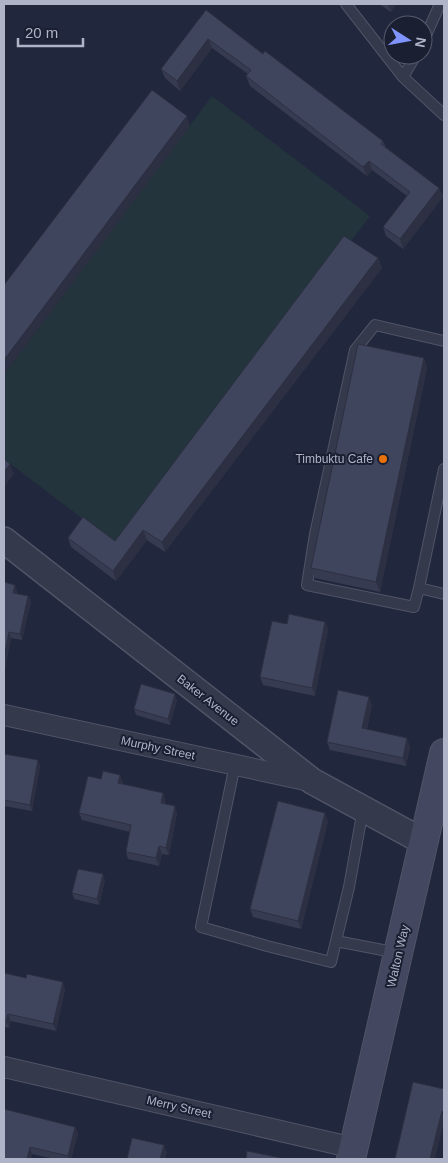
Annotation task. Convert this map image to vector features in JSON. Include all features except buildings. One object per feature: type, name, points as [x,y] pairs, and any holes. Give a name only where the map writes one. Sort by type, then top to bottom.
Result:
[{"type":"main road","name":"Walton Way","points":[[353,1154],[443,761]]},
{"type":"street","name":"Baker Avenue","points":[[4,540],[312,781],[424,842]]},
{"type":"street","name":"Murphy Street","points":[[4,715],[312,781]]},
{"type":"street","name":"Merry Street","points":[[4,1067],[353,1154]]},
{"type":"lane","points":[[346,4],[403,77],[444,115]]},
{"type":"lane","points":[[433,20],[440,4]]},
{"type":"lane","points":[[403,77],[410,65]]},
{"type":"lane","points":[[444,341],[375,325],[355,350],[315,534],[306,585],[414,607],[444,469]]},
{"type":"lane","points":[[419,588],[444,594]]},
{"type":"lane","points":[[235,765],[201,927],[331,962],[349,887],[363,809]]},
{"type":"lane","points":[[336,941],[399,953]]},
{"type":"shaded area","points":[[212,96],[370,216],[120,547],[4,459],[4,374]]},
{"type":"place","name":"Timbuktu Cafe","points":[[383,459]]}]
